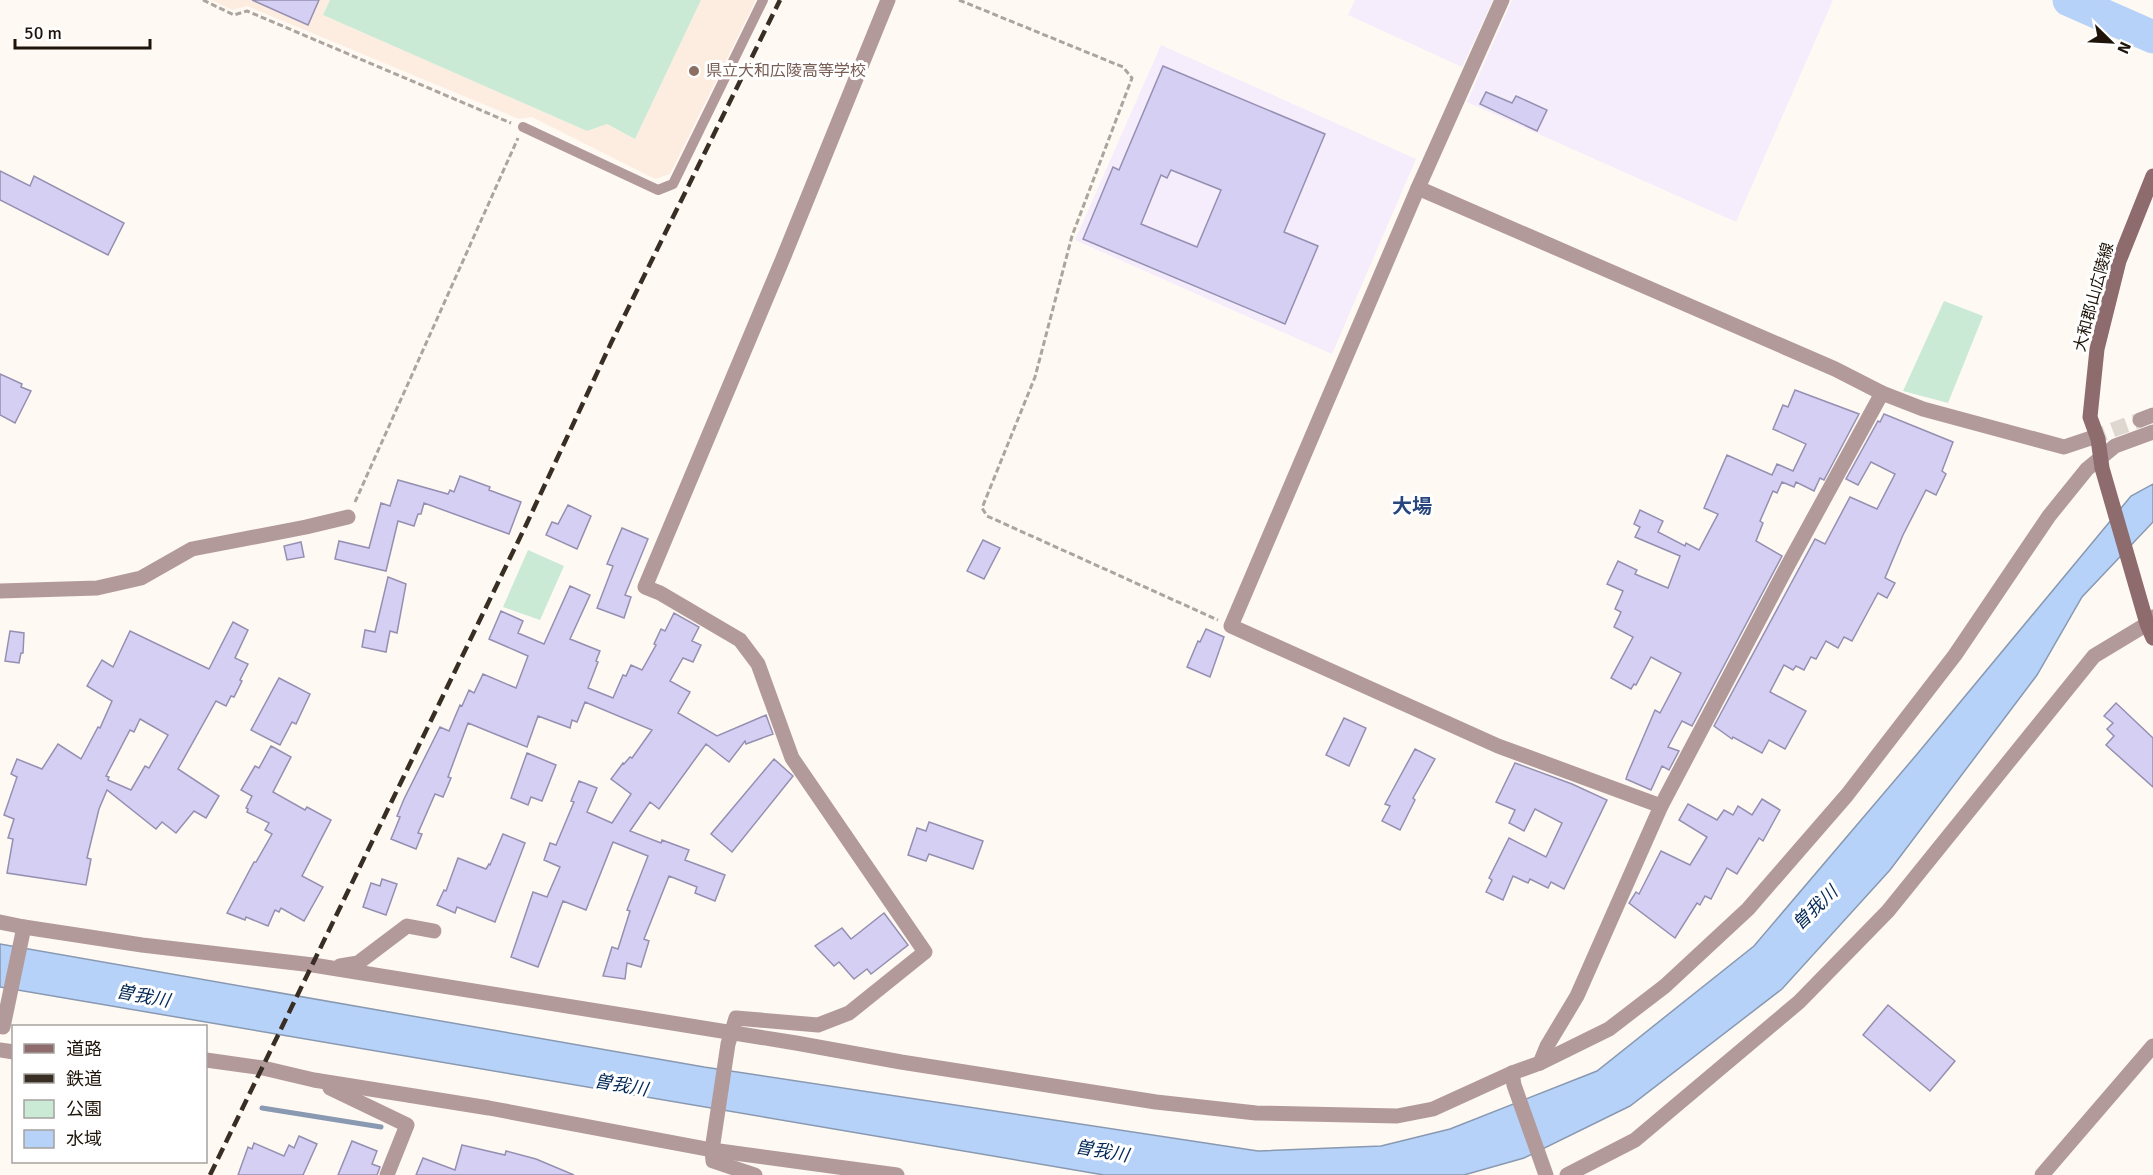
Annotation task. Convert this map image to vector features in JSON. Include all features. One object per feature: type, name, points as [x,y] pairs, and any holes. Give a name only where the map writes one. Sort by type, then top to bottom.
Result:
[{"type":"main road","name":"大和郡山広陵線","points":[[2151,626],[2101,462],[2098,439],[2091,417],[2097,349],[2119,261],[2153,176]]},
{"type":"street","points":[[756,1175],[713,1161],[712,1145],[729,1039],[736,1018],[818,1024],[849,1012],[925,951],[792,758],[758,664],[740,640],[660,593],[645,587],[784,256],[888,0]]},
{"type":"street","points":[[1502,0],[1418,188],[1231,626],[1498,746],[1661,807]]},
{"type":"street","points":[[1418,188],[1835,369],[1882,393],[1923,408],[2064,447],[2091,438]]},
{"type":"street","points":[[1540,1063],[1547,1046],[1577,996],[1661,807],[1788,565],[1882,393]]},
{"type":"street","points":[[0,922],[142,945],[313,965],[729,1039],[901,1062],[1156,1102],[1256,1113],[1397,1116],[1433,1109],[1513,1079],[1609,1029],[1665,986],[1748,909],[1847,795],[1955,655],[2049,516],[2086,470],[2101,462],[2115,446],[2153,432]]},
{"type":"street","points":[[0,591],[97,588],[141,578],[192,549],[306,528],[348,517]]},
{"type":"street","points":[[1567,1175],[1635,1140],[1799,1002],[1888,910],[2094,656],[2151,626]]},
{"type":"street","points":[[328,969],[358,963],[407,926],[434,931]]},
{"type":"street","points":[[5,1025],[24,927]]},
{"type":"street","points":[[2042,1175],[2153,1046]]},
{"type":"street","points":[[207,1060],[263,1068],[314,1080],[897,1175]]},
{"type":"street","points":[[1513,1079],[1545,1172]]},
{"type":"street","points":[[314,1080],[407,1125],[387,1175]]},
{"type":"lane","points":[[523,127],[657,190],[673,184],[763,0]]},
{"type":"path","points":[[203,0],[234,15],[247,11],[523,127],[348,517]]},
{"type":"path","points":[[959,0],[1124,67],[1131,78],[1072,236],[1035,377],[982,508],[987,516],[1231,626]]},
{"type":"shaded area","name":"県立大和広陵高等学校","points":[[211,0],[252,0],[307,25],[319,0],[330,0],[323,15],[587,131],[607,124],[635,139],[701,0],[756,0],[670,174],[655,179],[532,117],[519,119],[247,6],[233,10]]},
{"type":"shaded area","points":[[1355,0],[1493,0],[1462,67],[1348,15]]},
{"type":"shaded area","points":[[1512,0],[1833,0],[1736,222],[1467,102]]},
{"type":"shaded area","points":[[1161,45],[1416,159],[1332,354],[1075,240]]},
{"type":"green space","points":[[330,0],[701,0],[635,139],[607,124],[587,131],[323,15]]},
{"type":"green space","points":[[1944,301],[1983,316],[1948,403],[1903,391]]},
{"type":"green space","points":[[528,550],[564,566],[540,620],[503,607]]},
{"type":"water","name":"曽我川","points":[[2153,484],[2153,522],[2082,597],[2037,675],[1890,870],[1782,989],[1630,1106],[1524,1158],[1464,1175],[1104,1175],[0,987],[0,944],[704,1067],[1258,1151],[1381,1146],[1450,1129],[1597,1071],[1754,946],[2131,496]]},
{"type":"building","points":[[252,0],[319,0],[308,25]]},
{"type":"building","points":[[1163,66],[1325,134],[1284,232],[1318,246],[1285,324],[1083,239],[1113,167],[1119,170]],"holes":[[[1171,170],[1221,190],[1197,247],[1141,224],[1161,175],[1167,178]]]},
{"type":"building","points":[[1486,92],[1512,103],[1516,96],[1547,110],[1537,131],[1480,104]]},
{"type":"building","points":[[0,171],[30,186],[34,176],[124,223],[108,255],[0,200]]},
{"type":"building","points":[[0,374],[22,384],[21,387],[31,391],[15,423],[0,415]]},
{"type":"building","points":[[1795,390],[1859,414],[1824,480],[1820,478],[1814,491],[1796,482],[1794,487],[1782,482],[1777,493],[1773,491],[1760,521],[1763,523],[1756,541],[1782,556],[1692,726],[1682,721],[1668,747],[1679,751],[1669,770],[1662,766],[1651,790],[1626,779],[1655,710],[1660,713],[1681,673],[1651,657],[1636,685],[1634,684],[1631,689],[1611,678],[1633,637],[1614,627],[1621,612],[1615,609],[1623,591],[1607,584],[1618,561],[1637,570],[1635,574],[1668,588],[1680,556],[1635,537],[1640,527],[1634,524],[1640,510],[1663,521],[1658,532],[1685,546],[1686,543],[1699,550],[1718,514],[1704,508],[1727,455],[1772,475],[1777,464],[1793,471],[1806,444],[1773,429],[1783,405],[1788,407]]},
{"type":"building","points":[[1884,414],[1953,442],[1942,471],[1946,474],[1936,495],[1926,490],[1903,535],[1885,578],[1895,583],[1887,598],[1878,593],[1852,641],[1844,637],[1838,648],[1826,641],[1816,659],[1811,657],[1804,670],[1796,666],[1793,670],[1784,665],[1770,692],[1806,711],[1785,749],[1769,740],[1762,753],[1733,737],[1732,739],[1714,726],[1815,539],[1825,544],[1850,497],[1877,509],[1895,474],[1871,462],[1858,485],[1846,479]]},
{"type":"building","points":[[460,476],[521,502],[509,534],[424,503],[414,526],[398,521],[386,571],[335,559],[339,541],[369,548],[381,503],[390,506],[398,480],[448,494],[450,490],[454,492]]},
{"type":"building","points":[[568,505],[591,516],[577,549],[546,535],[552,522],[558,524]]},
{"type":"building","points":[[622,528],[648,539],[625,595],[631,597],[624,618],[597,608],[613,566],[607,564]]},
{"type":"building","points":[[983,540],[1000,548],[984,579],[967,571]]},
{"type":"building","points":[[301,542],[304,557],[287,560],[284,546]]},
{"type":"building","points":[[388,577],[406,584],[397,633],[390,631],[386,652],[362,647],[365,630],[375,632]]},
{"type":"building","points":[[570,586],[590,595],[570,639],[600,651],[588,688],[613,698],[623,675],[626,676],[631,665],[642,670],[656,645],[654,644],[661,629],[665,631],[674,613],[699,627],[692,641],[701,645],[693,662],[683,658],[670,681],[690,692],[678,713],[717,736],[766,715],[773,734],[746,744],[745,741],[729,762],[706,744],[659,809],[650,802],[630,831],[661,843],[662,840],[689,850],[685,860],[725,875],[715,901],[695,893],[697,887],[669,876],[644,939],[649,941],[641,967],[627,963],[625,979],[603,976],[612,947],[618,949],[630,911],[627,910],[648,856],[613,842],[586,910],[563,901],[538,967],[511,957],[533,892],[547,897],[560,867],[544,860],[550,843],[556,845],[574,802],[571,801],[579,781],[597,788],[587,812],[612,823],[631,794],[611,779],[623,763],[630,757],[632,758],[652,730],[585,702],[577,722],[572,720],[570,728],[538,716],[527,747],[468,723],[448,777],[451,778],[443,797],[435,794],[418,833],[422,834],[416,849],[391,839],[404,799],[440,727],[449,731],[469,690],[474,693],[483,674],[516,688],[528,656],[489,639],[501,611],[523,621],[518,633],[544,644]]},
{"type":"building","points":[[233,622],[248,630],[235,658],[248,664],[234,697],[231,696],[226,706],[216,701],[178,769],[219,796],[206,818],[194,811],[176,833],[162,822],[156,829],[107,790],[99,809],[87,858],[91,859],[86,885],[7,873],[13,839],[8,838],[14,819],[4,815],[17,777],[11,774],[17,759],[42,769],[58,744],[81,759],[98,727],[100,728],[112,701],[87,686],[102,660],[113,667],[130,631],[209,669]],"holes":[[[140,719],[168,735],[149,768],[145,766],[131,790],[108,780],[109,777],[106,776],[130,730],[134,732]]]},
{"type":"building","points":[[1206,629],[1224,637],[1210,677],[1187,667]]},
{"type":"building","points":[[10,631],[24,633],[23,653],[21,653],[19,663],[5,661]]},
{"type":"building","points":[[279,678],[310,694],[296,724],[292,722],[280,745],[251,730]]},
{"type":"building","points":[[2116,703],[2153,738],[2153,787],[2106,745],[2114,736],[2107,729],[2113,723],[2104,716]]},
{"type":"building","points":[[1344,718],[1366,728],[1349,766],[1326,755]]},
{"type":"building","points":[[271,746],[291,757],[273,792],[305,810],[307,807],[331,820],[302,876],[323,887],[304,921],[281,908],[279,912],[275,910],[268,926],[246,917],[245,920],[227,913],[272,834],[265,830],[269,823],[247,812],[246,808],[252,796],[241,790],[255,766],[259,768]]},
{"type":"building","points":[[1415,749],[1435,759],[1413,798],[1415,800],[1400,830],[1382,821],[1390,806],[1385,804]]},
{"type":"building","points":[[527,753],[556,765],[542,801],[531,797],[528,805],[511,798]]},
{"type":"building","points":[[774,759],[793,776],[732,852],[711,834]]},
{"type":"building","points":[[1515,763],[1607,800],[1564,889],[1551,882],[1548,888],[1530,879],[1528,883],[1513,876],[1503,900],[1486,892],[1492,880],[1489,878],[1509,838],[1546,857],[1562,823],[1535,809],[1524,831],[1509,823],[1515,810],[1496,802]]},
{"type":"building","points":[[1762,799],[1780,810],[1763,841],[1759,838],[1737,874],[1727,868],[1711,899],[1705,896],[1700,905],[1697,903],[1675,938],[1629,903],[1636,892],[1639,894],[1661,851],[1690,865],[1707,837],[1679,820],[1688,804],[1717,820],[1724,810],[1733,815],[1738,806],[1752,815]]},
{"type":"building","points":[[929,822],[983,841],[973,869],[929,854],[926,861],[908,855],[917,828],[926,831]]},
{"type":"building","points":[[503,834],[525,843],[495,922],[457,907],[455,913],[437,905],[444,890],[446,891],[458,858],[486,869],[490,865]]},
{"type":"building","points":[[382,879],[397,884],[386,915],[363,907],[371,883],[380,886]]},
{"type":"building","points":[[884,913],[908,945],[871,974],[867,969],[854,979],[839,962],[834,966],[815,946],[842,928],[851,939]]},
{"type":"building","points":[[1888,1005],[1955,1061],[1930,1091],[1863,1035]]},
{"type":"building","points":[[299,1136],[317,1144],[303,1175],[238,1175],[248,1147],[252,1149],[254,1143],[284,1156],[289,1145],[294,1148]]},
{"type":"building","points":[[352,1141],[377,1151],[372,1164],[380,1167],[377,1175],[338,1175]]},
{"type":"building","points":[[462,1145],[505,1155],[506,1151],[536,1159],[574,1175],[416,1175],[423,1158],[455,1170]]},
{"type":"waterway","points":[[2069,0],[2153,37]]},
{"type":"waterway","points":[[262,1108],[381,1127]]},
{"type":"tunnel","points":[[2091,438],[2140,420]]},
{"type":"railway","points":[[210,1175],[527,523],[611,343],[780,0]]},
{"type":"place","name":"県立大和広陵高等学校","points":[[694,71]]},
{"type":"district","name":"大場","points":[[1412,506]]}]
